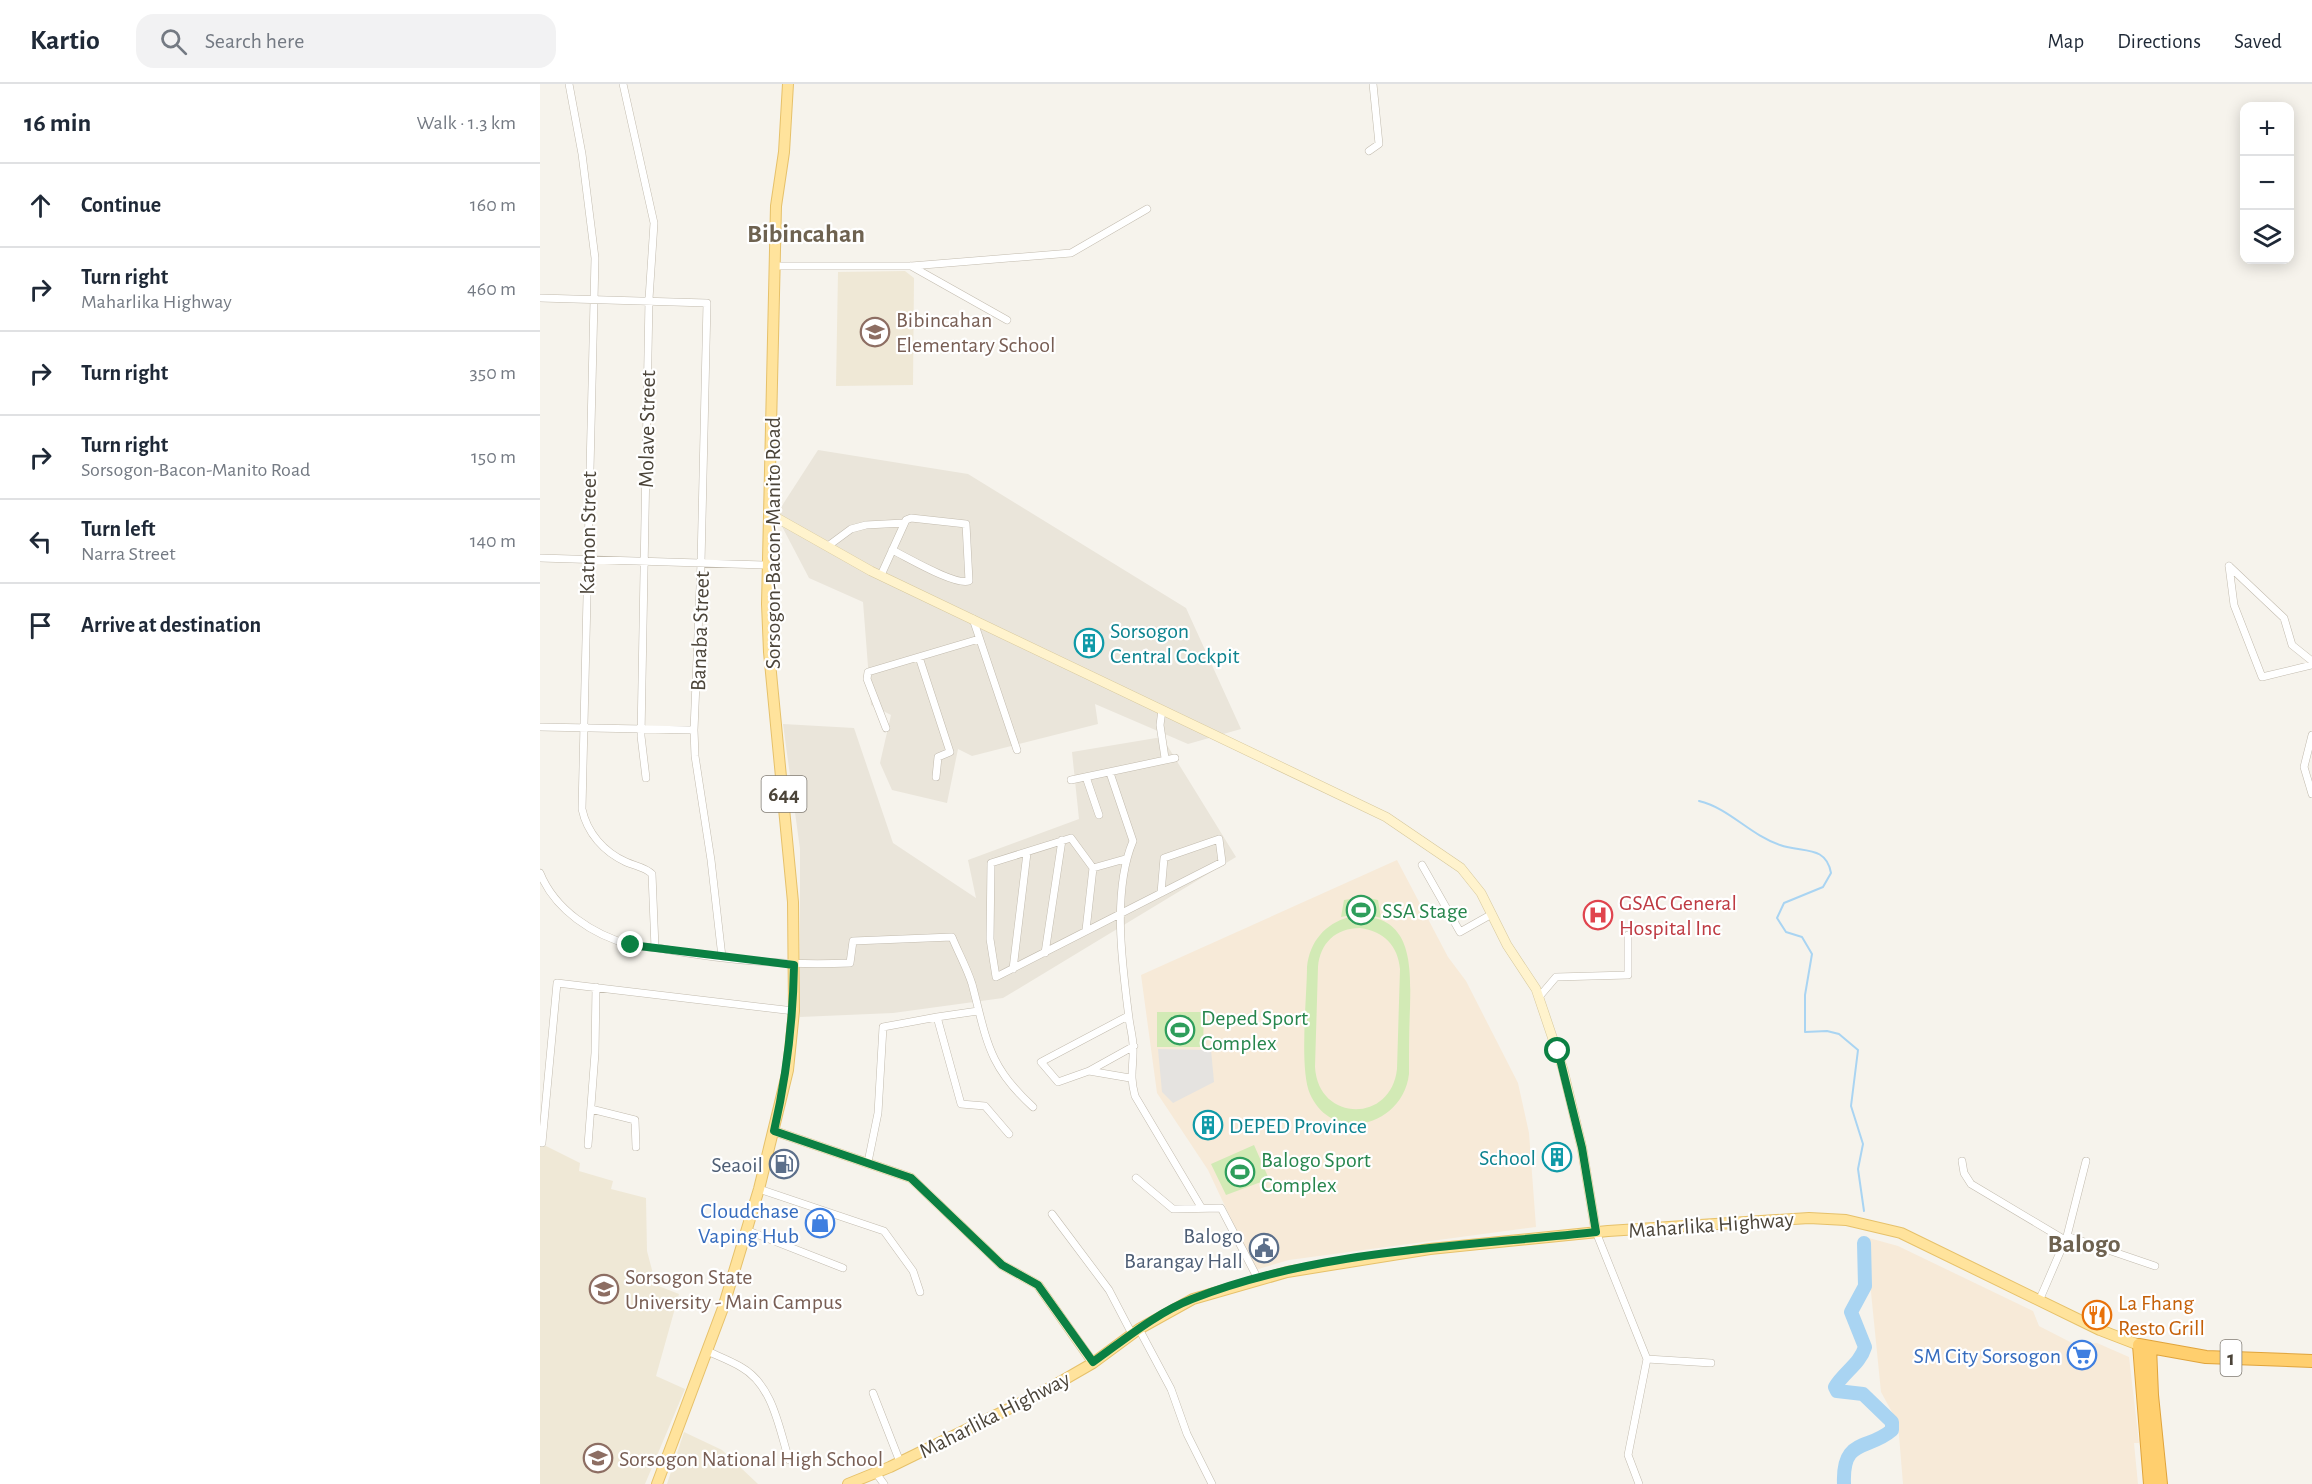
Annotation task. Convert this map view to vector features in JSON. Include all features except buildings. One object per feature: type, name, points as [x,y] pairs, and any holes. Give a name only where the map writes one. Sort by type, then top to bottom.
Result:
[{"type":"highway","name":"Maharlika Highway","points":[[2144,1346],[2206,1357],[2312,1361]]},
{"type":"highway","points":[[2144,1346],[2150,1484]]},
{"type":"highway","points":[[2144,1346],[2162,1484]]},
{"type":"main road","name":"Sorsogon-Bacon-Manito Road","points":[[657,1484],[707,1351],[759,1189],[788,1070],[794,1011],[789,843],[769,652],[768,565],[776,206],[784,152],[788,84]]},
{"type":"main road","name":"Maharlika Highway","points":[[848,1484],[900,1462],[1041,1393],[1093,1362],[1136,1331],[1193,1299],[1298,1269],[1418,1250],[1596,1232],[1809,1218],[1846,1220],[1901,1233],[2100,1330],[2144,1346]]},
{"type":"street","name":"Katmon Street","points":[[568,84],[592,223],[595,258],[582,728],[582,809],[584,822],[608,853],[652,874],[655,948]]},
{"type":"street","name":"Molave Street","points":[[623,84],[654,223],[649,299],[641,729],[646,778]]},
{"type":"street","points":[[1369,152],[1379,144],[1372,84]]},
{"type":"street","points":[[775,266],[912,266],[1071,253],[1147,209]]},
{"type":"street","points":[[912,266],[1007,320]]},
{"type":"street","points":[[540,298],[649,299]]},
{"type":"street","name":"Banaba Street","points":[[649,299],[707,303],[702,563],[694,730],[695,756],[711,860],[722,957]]},
{"type":"street","points":[[770,514],[881,575],[1386,817],[1461,868],[1481,893],[1539,997],[1563,1069],[1582,1148],[1596,1232],[1647,1359],[1628,1455],[1639,1484]]},
{"type":"street","points":[[881,575],[892,550],[904,523],[911,518],[966,524],[969,581],[952,579],[892,550]]},
{"type":"street","points":[[828,546],[851,529],[866,525],[904,523]]},
{"type":"street","points":[[540,558],[768,565]]},
{"type":"street","points":[[2229,566],[2284,618],[2292,645],[2312,663],[2262,677],[2234,605],[2229,566]]},
{"type":"street","points":[[973,619],[1017,750]]},
{"type":"street","points":[[886,729],[867,675],[979,639]]},
{"type":"street","points":[[919,657],[950,752],[941,754],[936,760],[936,777]]},
{"type":"street","points":[[1162,710],[1160,725],[1164,758]]},
{"type":"street","points":[[540,727],[694,730]]},
{"type":"street","points":[[2312,735],[2304,767],[2312,794]]},
{"type":"street","points":[[1071,780],[1110,773],[1164,758],[1175,758]]},
{"type":"street","points":[[1110,773],[1133,841],[1125,859],[1119,914],[1128,1016],[1134,1046],[1130,1078],[1134,1096],[1201,1207]]},
{"type":"street","points":[[1086,777],[1099,815]]},
{"type":"street","points":[[1086,930],[1093,868],[1071,838],[992,863],[990,939],[996,977],[1222,862],[1219,839],[1164,858],[1161,893]]},
{"type":"street","points":[[1045,953],[1062,840]]},
{"type":"street","points":[[1013,969],[1027,853]]},
{"type":"street","points":[[1093,868],[1125,859]]},
{"type":"street","points":[[1422,865],[1460,932],[1492,914]]},
{"type":"street","points":[[540,873],[547,886],[571,916],[631,945],[794,965],[850,963],[853,941],[952,936],[972,984],[994,1061],[1015,1091],[1033,1107]]},
{"type":"street","points":[[540,890],[547,886]]},
{"type":"street","points":[[1539,997],[1556,977],[1628,975],[1628,935]]},
{"type":"street","points":[[542,1143],[557,983],[794,1011]]},
{"type":"street","points":[[588,1145],[596,987]]},
{"type":"street","points":[[868,1162],[878,1113],[883,1027],[978,1011]]},
{"type":"street","points":[[1128,1016],[1041,1062],[1058,1082],[1089,1071],[1134,1046]]},
{"type":"street","points":[[937,1017],[961,1104],[985,1106],[1009,1134]]},
{"type":"street","points":[[1089,1071],[1130,1078]]},
{"type":"street","points":[[591,1109],[635,1120],[636,1147]]},
{"type":"street","points":[[774,1131],[911,1178],[1002,1265],[1038,1285],[1093,1362]]},
{"type":"street","points":[[1962,1161],[1964,1173],[1971,1184],[2066,1238],[2155,1266]]},
{"type":"street","points":[[2039,1301],[2066,1238],[2086,1161]]},
{"type":"street","points":[[1136,1178],[1173,1209],[1221,1208],[1257,1279]]},
{"type":"street","points":[[759,1189],[884,1231],[913,1271],[920,1292]]},
{"type":"street","points":[[1052,1214],[1136,1331],[1170,1389],[1187,1434],[1212,1484]]},
{"type":"street","points":[[746,1230],[843,1268]]},
{"type":"street","points":[[707,1351],[742,1367],[757,1379],[770,1399],[789,1460]]},
{"type":"street","points":[[1647,1359],[1711,1363]]},
{"type":"street","points":[[873,1393],[900,1462]]},
{"type":"street","points":[[876,1473],[884,1484]]},
{"type":"shaded area","name":"Bibincahan Elementary School","points":[[905,271],[914,278],[913,385],[836,386],[838,272]]},
{"type":"shaded area","points":[[818,450],[968,474],[1186,608],[1241,729],[1188,744],[1095,704],[1098,724],[972,756],[958,749],[947,803],[892,790],[880,763],[891,715],[871,705],[863,602],[809,578],[776,515]]},
{"type":"shaded area","points":[[783,724],[854,728],[893,843],[976,898],[968,860],[1079,819],[1072,752],[1162,737],[1236,857],[1003,998],[893,1013],[800,1017],[800,849]]},
{"type":"shaded area","points":[[1397,860],[1448,957],[1466,981],[1518,1083],[1529,1133],[1536,1227],[1289,1260],[1255,1270],[1208,1170],[1157,1093],[1141,975]]},
{"type":"shaded area","points":[[1158,1049],[1211,1050],[1214,1082],[1173,1103],[1162,1092]]},
{"type":"shaded area","name":"Sorsogon State University - Main Campus","points":[[540,1143],[580,1163],[579,1171],[613,1181],[611,1189],[646,1198],[647,1251],[656,1285],[679,1294],[656,1376],[685,1389],[645,1484],[540,1484]]},
{"type":"shaded area","name":"Seaoil","points":[[776,1151],[798,1158],[793,1177],[770,1170]]},
{"type":"shaded area","name":"SM City Sorsogon","points":[[1869,1238],[1898,1246],[2033,1311],[2039,1326],[2076,1345],[2097,1343],[2129,1357],[2139,1443],[2134,1443],[2138,1484],[1903,1484],[1898,1423],[1881,1392],[1870,1282]]},
{"type":"shaded area","name":"Sorsogon National High School","points":[[684,1432],[722,1450],[758,1484],[667,1484]]},
{"type":"green space","name":"SSA Stage","points":[[1364,897],[1378,900],[1381,918],[1362,913],[1341,917],[1344,900]]},
{"type":"green space","points":[[1349,917],[1370,917],[1386,922],[1397,931],[1404,943],[1408,958],[1410,974],[1409,1074],[1404,1092],[1394,1106],[1381,1117],[1366,1123],[1350,1124],[1334,1120],[1321,1110],[1310,1094],[1305,1068],[1307,967],[1311,949],[1326,929]],"holes":[[[1351,929],[1369,930],[1383,936],[1388,941],[1399,961],[1397,1069],[1392,1087],[1382,1100],[1369,1107],[1355,1109],[1341,1106],[1328,1098],[1319,1085],[1315,1067],[1318,967],[1322,951],[1331,938]]]},
{"type":"green space","name":"Deped Sport Complex","points":[[1157,1012],[1204,1012],[1203,1047],[1157,1047]]},
{"type":"green space","name":"Balogo Sport Complex","points":[[1254,1145],[1269,1179],[1226,1195],[1211,1164]]},
{"type":"waterway","points":[[1699,801],[1720,809],[1769,841],[1819,854],[1828,864],[1831,873],[1823,887],[1784,903],[1777,918],[1786,932],[1802,937],[1812,954],[1805,995],[1805,1032],[1827,1031],[1839,1034],[1858,1050],[1851,1106],[1863,1144],[1858,1169],[1864,1211]]},
{"type":"waterway","points":[[1844,1484],[1847,1459],[1852,1452],[1892,1430],[1892,1422],[1863,1394],[1837,1391],[1835,1387],[1863,1353],[1865,1347],[1851,1312],[1865,1286],[1864,1243]]},
{"type":"place","name":"Bibincahan Elementary School","points":[[875,332]]},
{"type":"place","name":"Sorsogon Central Cockpit","points":[[1089,643]]},
{"type":"place","name":"SSA Stage","points":[[1361,910]]},
{"type":"place","name":"GSAC General Hospital Inc","points":[[1598,915]]},
{"type":"place","name":"Deped Sport Complex","points":[[1180,1030]]},
{"type":"place","name":"DEPED Province","points":[[1208,1125]]},
{"type":"place","name":"School","points":[[1557,1157]]},
{"type":"place","name":"Seaoil","points":[[784,1164]]},
{"type":"place","name":"Balogo Sport Complex","points":[[1240,1172]]},
{"type":"place","name":"Cloudchase Vaping Hub","points":[[820,1223]]},
{"type":"place","name":"Balogo Barangay Hall","points":[[1264,1248]]},
{"type":"place","name":"Sorsogon State University - Main Campus","points":[[604,1289]]},
{"type":"place","name":"La Fhang Resto Grill","points":[[2097,1315]]},
{"type":"place","name":"SM City Sorsogon","points":[[2082,1355]]},
{"type":"place","name":"Sorsogon National High School","points":[[598,1458]]},
{"type":"district","name":"Bibincahan","points":[[806,233]]},
{"type":"district","name":"Balogo","points":[[2084,1243]]},
{"type":"route","points":[[631,945],[794,965],[794,1011],[788,1070],[774,1131],[911,1178],[1002,1265],[1038,1285],[1093,1362],[1176,1306],[1257,1279],[1361,1258],[1596,1232],[1582,1148],[1570,1107],[1558,1051]]}]
